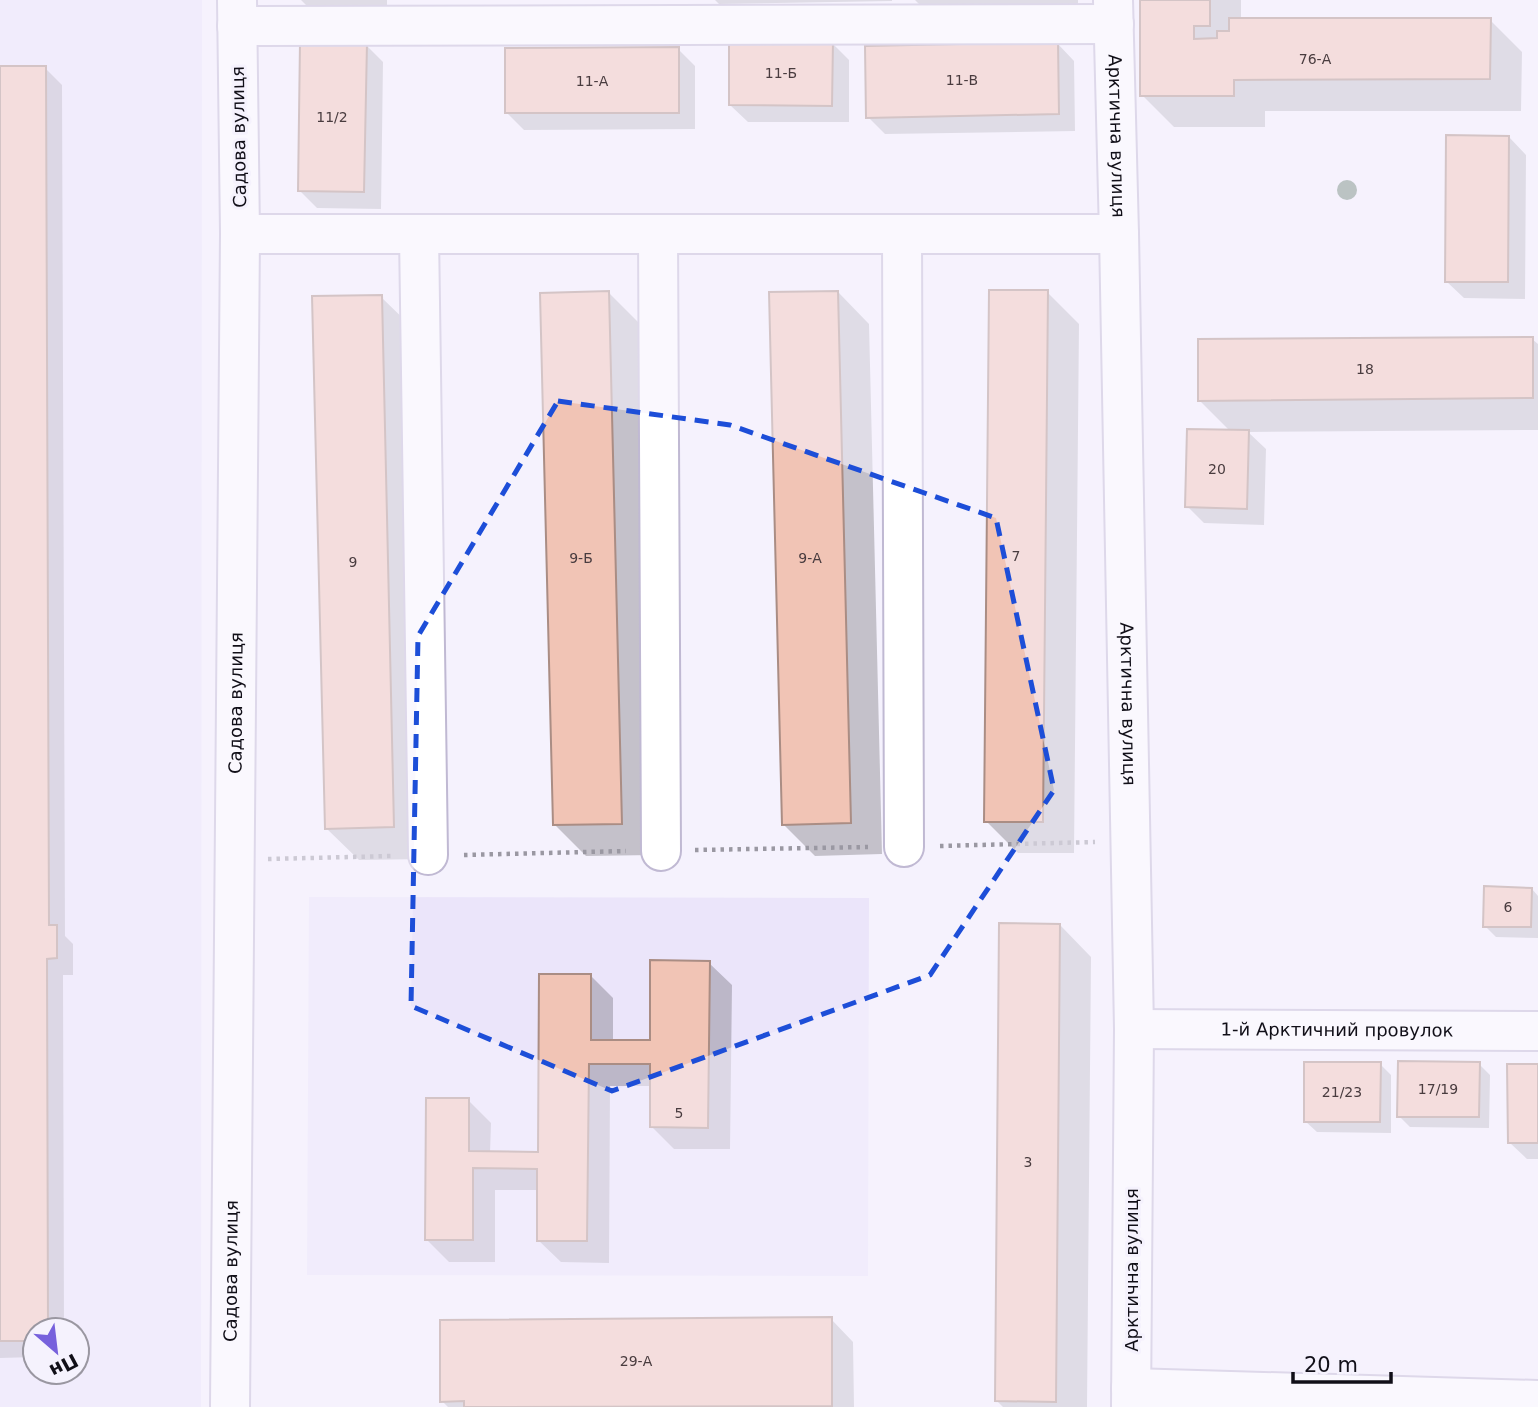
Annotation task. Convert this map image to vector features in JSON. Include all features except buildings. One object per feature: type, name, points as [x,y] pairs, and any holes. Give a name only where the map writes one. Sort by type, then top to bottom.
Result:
[{"type":"street","points":[[237,13],[1113,12]]},
{"type":"street","name":"Арктична вулиця","points":[[1113,12],[1134,1029],[1131,1398]]},
{"type":"street","name":"Садова вулиця","points":[[230,1407],[240,234],[237,13]]},
{"type":"street","points":[[240,234],[1119,234]]},
{"type":"street","points":[[419,234],[428,855]]},
{"type":"street","points":[[658,234],[661,851]]},
{"type":"street","points":[[902,234],[904,846]]},
{"type":"street","name":"1-й Арктичний провулок","points":[[1134,1029],[1538,1031]]},
{"type":"street","points":[[1131,1398],[1538,1400]]},
{"type":"highlighted area","points":[[558,401],[730,425],[996,518],[1054,790],[930,975],[612,1091],[411,1006],[418,636]]},
{"type":"shaded area","points":[[0,0],[202,0],[201,1407],[0,1407]]},
{"type":"shaded area","points":[[309,897],[869,898],[868,1276],[307,1275]]}]
